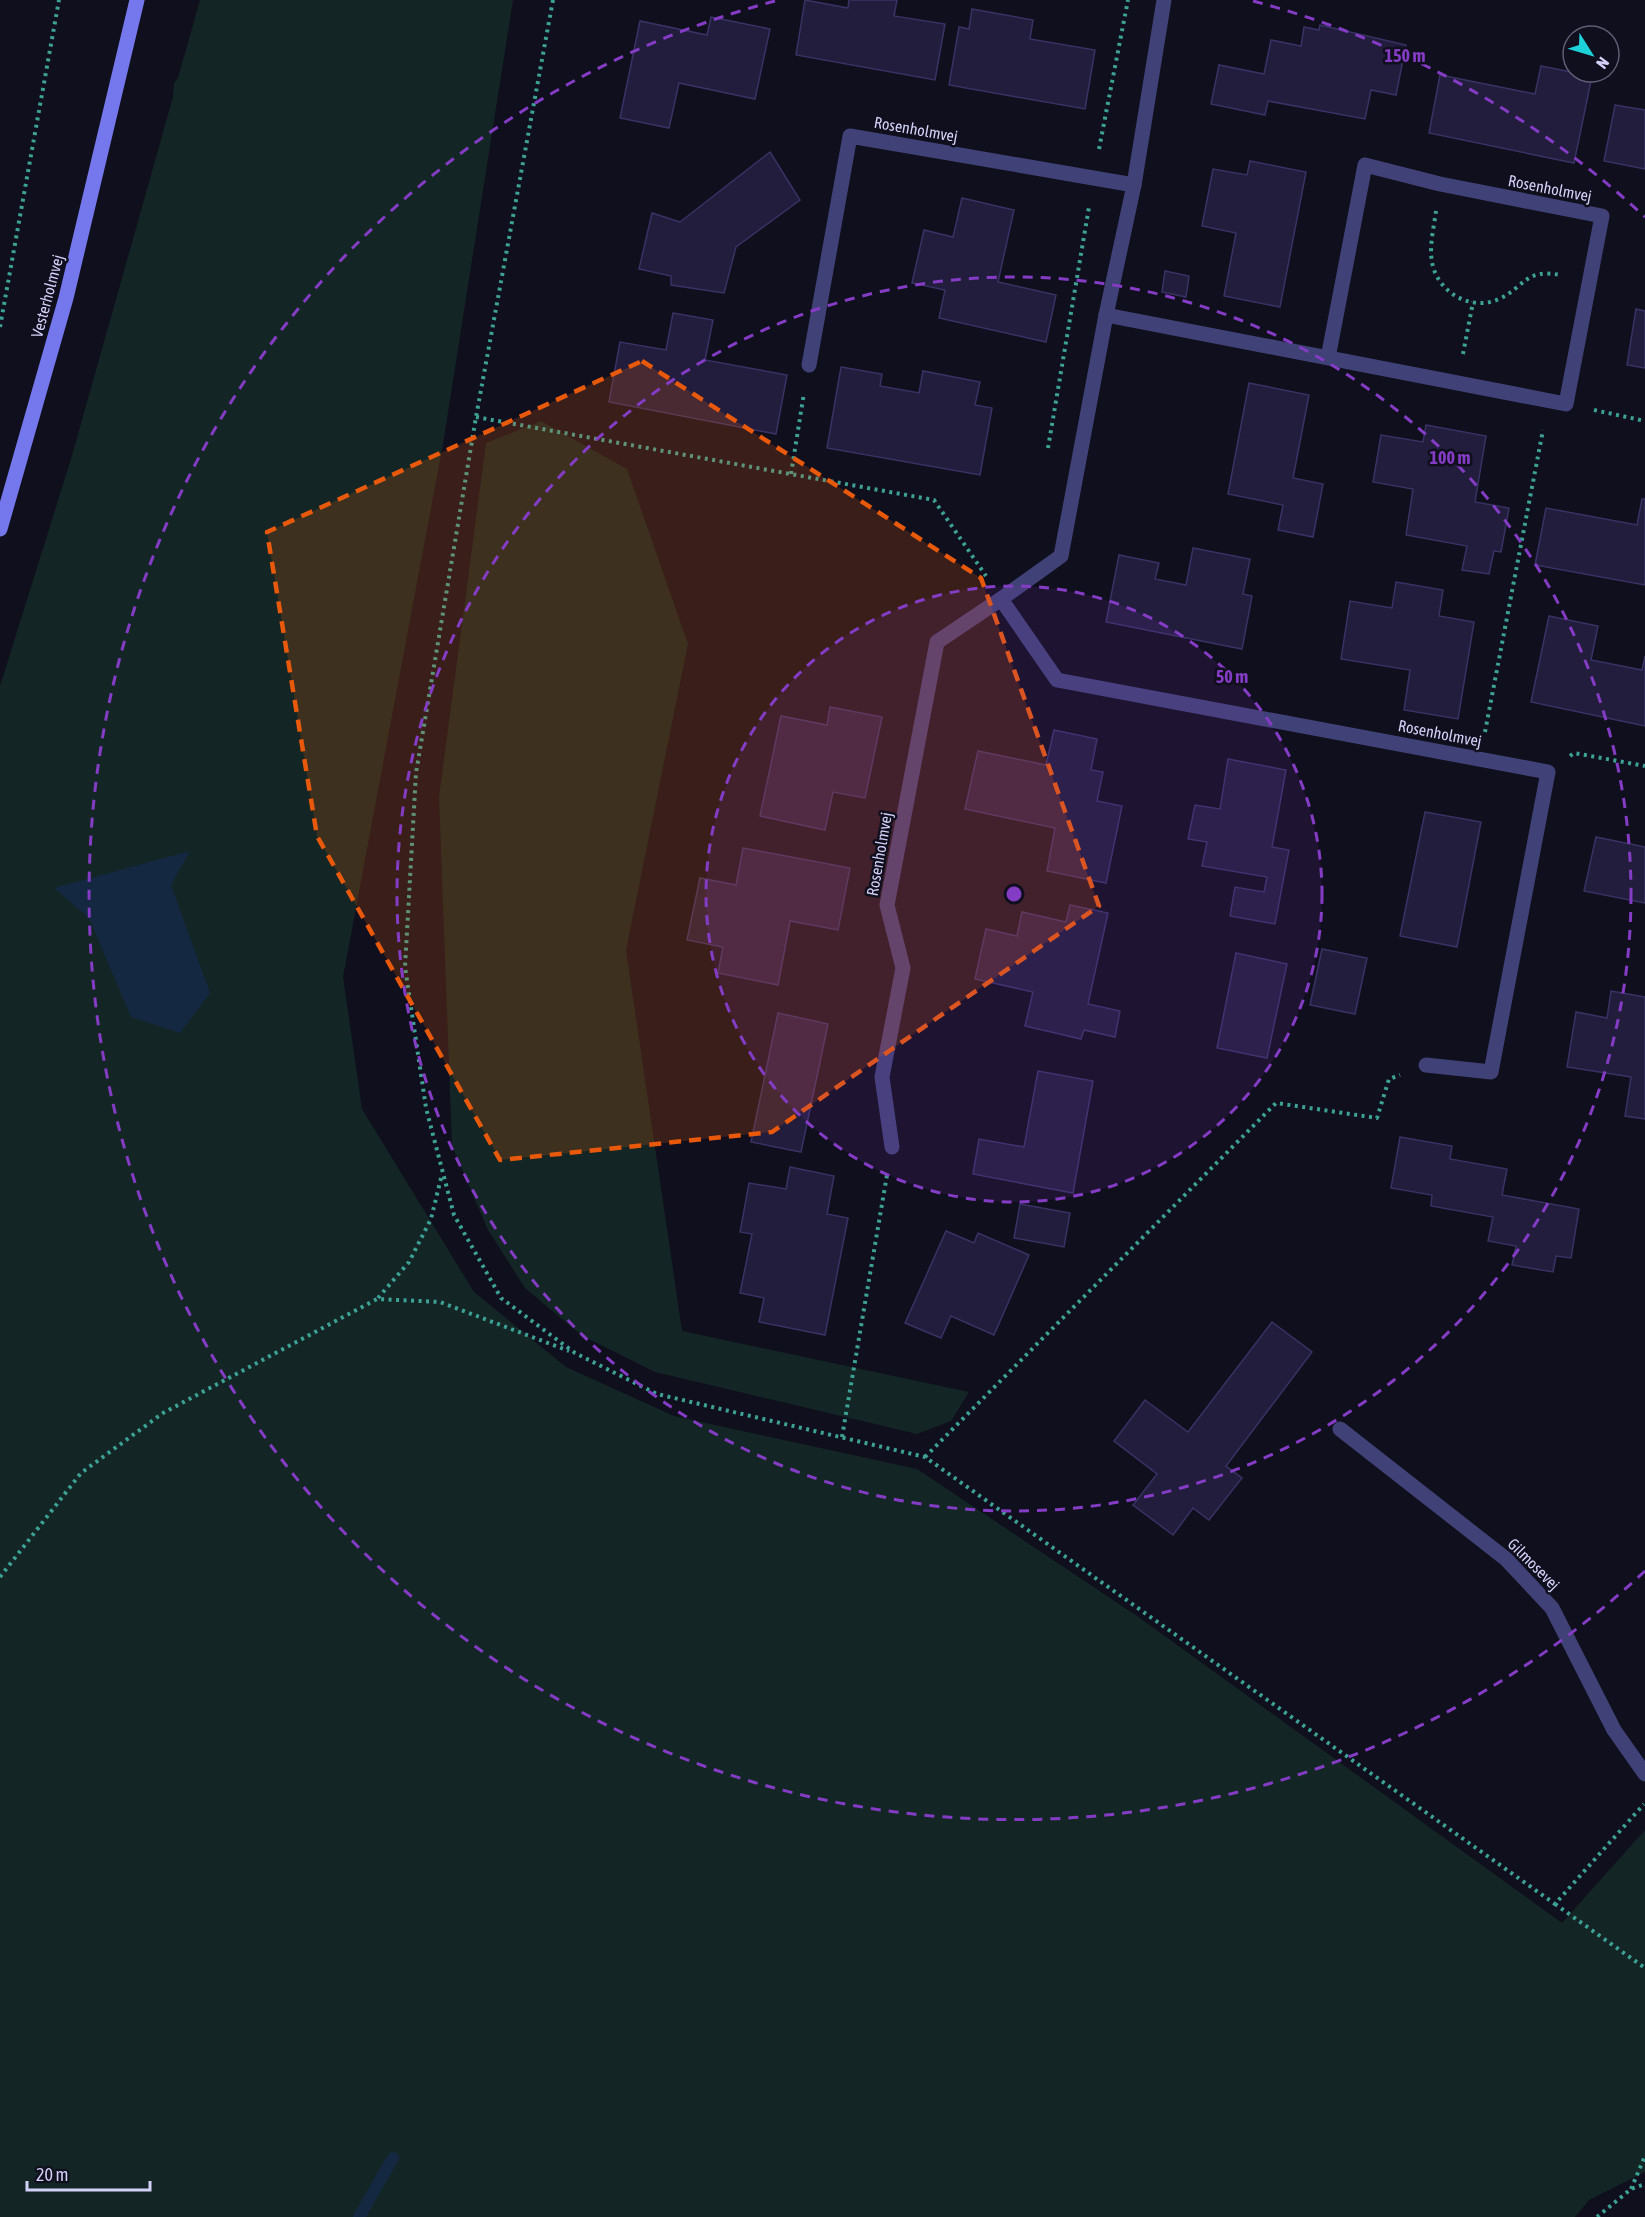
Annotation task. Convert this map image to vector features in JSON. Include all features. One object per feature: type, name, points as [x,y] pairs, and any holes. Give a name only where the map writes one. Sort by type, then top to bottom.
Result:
[{"type":"street","name":"Vesterholmvej","points":[[119,69],[130,0]]},
{"type":"street","name":"Vesterholmvej","points":[[0,529],[66,298],[137,0]]},
{"type":"street","name":"Rosenholmvej","points":[[892,1147],[882,1077],[903,968],[887,905],[937,642],[1061,556],[1106,315],[1134,185],[1164,0]]},
{"type":"street","name":"Rosenholmvej","points":[[809,365],[850,136],[1134,185]]},
{"type":"street","name":"Rosenholmvej","points":[[1328,358],[1365,165],[1440,184],[1602,216],[1566,404]]},
{"type":"street","points":[[1106,315],[1566,404]]},
{"type":"street","name":"Rosenholmvej","points":[[1001,599],[1057,680],[1548,772]]},
{"type":"street","points":[[1426,1065],[1491,1072],[1548,772]]},
{"type":"street","name":"Gilmosevej","points":[[1340,1429],[1506,1559],[1552,1608],[1614,1730],[1645,1774]]},
{"type":"path","points":[[0,327],[59,0]]},
{"type":"path","points":[[553,0],[476,417],[416,773],[405,967],[426,1108],[454,1215],[501,1298],[575,1353]]},
{"type":"path","points":[[1048,452],[1094,178],[1128,0]]},
{"type":"path","points":[[1440,184],[1431,250],[1437,278],[1449,292],[1473,302],[1487,302],[1497,300],[1526,278],[1542,273],[1591,281]]},
{"type":"path","points":[[1457,383],[1473,302]]},
{"type":"path","points":[[791,474],[809,365]]},
{"type":"path","points":[[1480,759],[1545,415],[1566,404],[1645,421]]},
{"type":"path","points":[[476,417],[934,500],[1001,599]]},
{"type":"path","points":[[1548,772],[1574,753],[1645,766]]},
{"type":"path","points":[[925,1457],[1276,1103],[1377,1118],[1389,1079],[1426,1065]]},
{"type":"path","points":[[842,1437],[892,1147]]},
{"type":"path","points":[[0,1577],[81,1473],[163,1413],[377,1299],[409,1262],[431,1219],[443,1172]]},
{"type":"path","points":[[377,1299],[440,1302],[575,1353],[657,1394],[925,1457],[1645,1968]]},
{"type":"path","points":[[1555,1904],[1645,1803]]},
{"type":"path","points":[[1631,2189],[1645,2156]]},
{"type":"path","points":[[1597,2217],[1631,2189],[1645,2184]]},
{"type":"highlighted area","points":[[642,361],[981,578],[1099,906],[772,1132],[500,1160],[317,836],[267,532]]},
{"type":"green space","points":[[200,0],[513,0],[443,444],[343,977],[362,1109],[474,1292],[566,1367],[674,1416],[917,1469],[1137,1616],[1562,1923],[1645,1830],[1645,2172],[1589,2200],[1575,2217],[0,2217],[0,686],[71,459],[173,97],[174,83],[178,78]]},
{"type":"green space","points":[[541,421],[627,469],[688,644],[626,950],[682,1331],[969,1392],[951,1421],[917,1434],[655,1372],[581,1335],[525,1288],[488,1230],[452,1146],[439,797],[486,443]]},
{"type":"water","points":[[190,851],[171,885],[210,993],[180,1033],[131,1017],[89,918],[54,888]]},
{"type":"building","points":[[805,0],[848,8],[849,0],[897,0],[894,16],[945,24],[935,80],[796,55]]},
{"type":"building","points":[[972,9],[1033,20],[1030,39],[1095,50],[1085,109],[949,85],[959,27],[969,29]]},
{"type":"building","points":[[711,17],[770,29],[755,99],[679,83],[669,128],[620,118],[640,21],[707,35]]},
{"type":"building","points":[[1320,25],[1406,45],[1396,95],[1371,90],[1365,119],[1268,101],[1265,115],[1211,104],[1219,65],[1264,74],[1271,40],[1301,46],[1304,27],[1319,30]]},
{"type":"building","points":[[1541,66],[1561,70],[1561,84],[1590,84],[1574,163],[1429,133],[1440,75],[1535,94]]},
{"type":"building","points":[[1615,105],[1645,110],[1645,169],[1604,161]]},
{"type":"building","points":[[770,152],[800,200],[736,247],[724,293],[671,285],[671,276],[639,269],[652,213],[680,222]]},
{"type":"building","points":[[1250,161],[1306,172],[1280,307],[1224,296],[1236,233],[1202,226],[1213,169],[1247,175]]},
{"type":"building","points":[[962,198],[1014,210],[998,282],[1056,295],[1046,342],[939,318],[945,290],[912,283],[924,230],[953,237]]},
{"type":"building","points":[[1165,271],[1189,276],[1186,297],[1162,292]]},
{"type":"building","points":[[1636,309],[1645,311],[1645,368],[1627,365]]},
{"type":"building","points":[[673,313],[713,320],[705,360],[787,375],[776,434],[609,402],[620,342],[666,350]]},
{"type":"building","points":[[841,367],[882,374],[880,386],[919,393],[923,371],[980,382],[975,405],[992,408],[980,475],[827,448]]},
{"type":"building","points":[[1249,383],[1309,395],[1293,478],[1323,484],[1313,537],[1278,530],[1283,505],[1228,494]]},
{"type":"building","points":[[1426,425],[1486,436],[1475,502],[1509,508],[1501,552],[1494,551],[1489,574],[1462,570],[1467,546],[1406,535],[1413,489],[1373,482],[1381,435],[1423,442]]},
{"type":"building","points":[[1642,499],[1645,499],[1645,585],[1535,565],[1546,508],[1637,525]]},
{"type":"building","points":[[1193,548],[1250,559],[1243,594],[1252,596],[1242,649],[1106,622],[1119,555],[1159,563],[1155,579],[1186,585]]},
{"type":"building","points":[[1396,582],[1443,590],[1439,616],[1474,622],[1458,719],[1404,710],[1410,670],[1341,659],[1350,601],[1392,608]]},
{"type":"building","points":[[1549,616],[1598,626],[1591,660],[1642,670],[1645,656],[1645,726],[1531,702]]},
{"type":"building","points":[[830,707],[882,717],[865,798],[833,792],[825,830],[760,816],[781,716],[827,725]]},
{"type":"building","points":[[1054,730],[1097,739],[1091,770],[1103,772],[1097,801],[1122,806],[1106,883],[1047,871],[1055,828],[965,809],[978,751],[1046,765]]},
{"type":"building","points":[[1228,759],[1286,770],[1272,847],[1289,850],[1275,924],[1230,916],[1235,887],[1264,892],[1267,877],[1202,866],[1207,842],[1188,839],[1195,805],[1220,809]]},
{"type":"building","points":[[1425,812],[1481,822],[1457,947],[1400,936]]},
{"type":"building","points":[[1596,837],[1645,847],[1645,903],[1584,891]]},
{"type":"building","points":[[743,848],[850,868],[838,930],[790,921],[778,985],[718,973],[723,947],[687,940],[700,878],[736,885]]},
{"type":"building","points":[[1070,905],[1108,913],[1088,1004],[1120,1011],[1115,1037],[1084,1030],[1081,1039],[1025,1026],[1033,992],[975,979],[986,929],[1017,936],[1022,912],[1066,922]]},
{"type":"building","points":[[1322,949],[1367,958],[1355,1014],[1310,1005]]},
{"type":"building","points":[[1236,953],[1287,964],[1267,1058],[1217,1048]]},
{"type":"building","points":[[1611,991],[1645,997],[1645,1119],[1625,1116],[1631,1077],[1567,1067],[1576,1012],[1607,1018]]},
{"type":"building","points":[[778,1013],[828,1024],[801,1152],[751,1142]]},
{"type":"building","points":[[1038,1071],[1093,1081],[1073,1193],[973,1174],[979,1139],[1024,1147]]},
{"type":"building","points":[[1400,1137],[1452,1146],[1450,1159],[1507,1169],[1502,1195],[1579,1209],[1571,1258],[1556,1256],[1553,1272],[1512,1265],[1516,1246],[1488,1241],[1493,1217],[1431,1206],[1432,1195],[1391,1188]]},
{"type":"building","points":[[790,1167],[834,1176],[827,1214],[848,1218],[825,1335],[759,1322],[764,1298],[740,1293],[752,1234],[740,1232],[749,1183],[786,1189]]},
{"type":"building","points":[[1020,1204],[1070,1213],[1064,1247],[1014,1238]]},
{"type":"building","points":[[946,1231],[974,1243],[978,1233],[1029,1255],[994,1335],[951,1316],[941,1338],[905,1323]]},
{"type":"building","points":[[1272,1322],[1312,1352],[1226,1466],[1242,1478],[1209,1520],[1193,1508],[1173,1535],[1133,1505],[1157,1474],[1114,1441],[1145,1400],[1188,1432]]},
{"type":"waterway","points":[[359,2217],[393,2158]]}]
